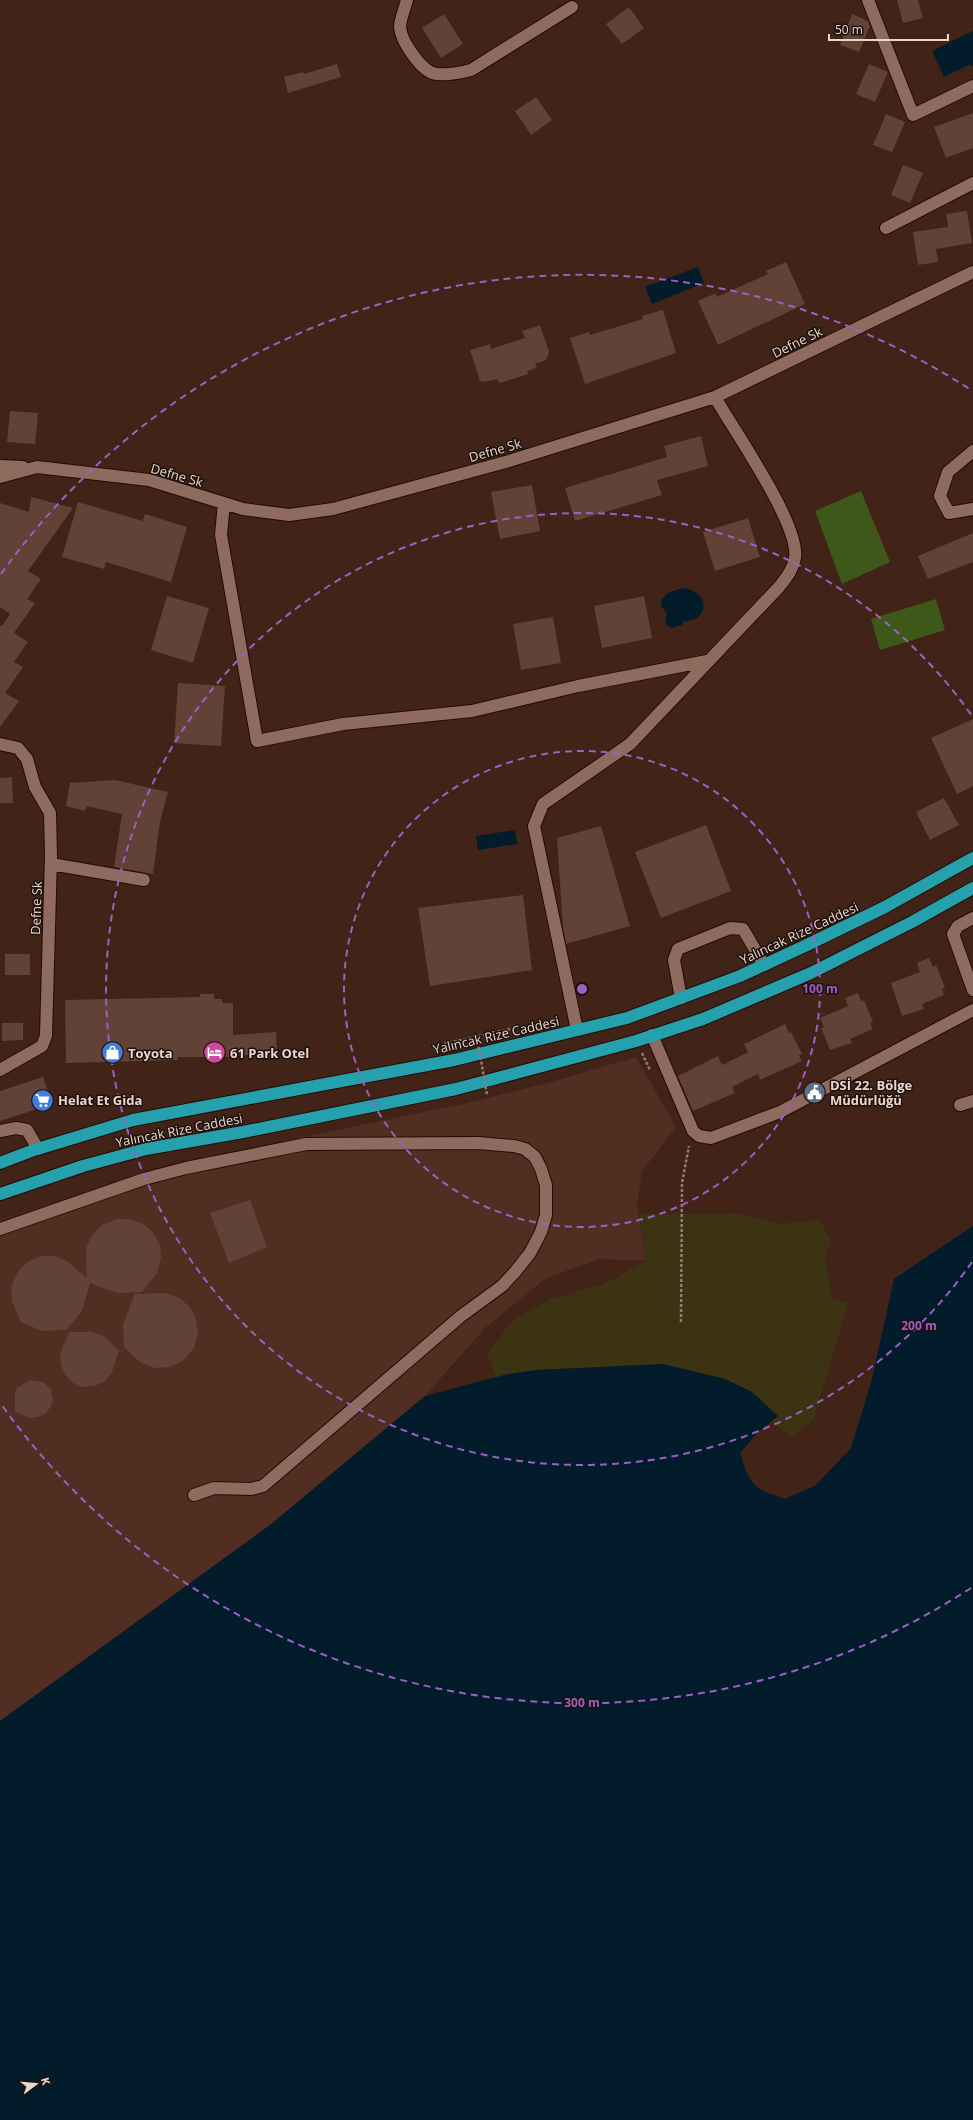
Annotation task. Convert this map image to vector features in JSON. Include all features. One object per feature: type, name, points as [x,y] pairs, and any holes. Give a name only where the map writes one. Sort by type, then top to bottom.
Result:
[{"type":"highway","name":"Yalıncak Rize Caddesi","points":[[0,1163],[38,1149],[133,1120],[454,1060],[627,1018],[764,965],[886,907],[973,858]]},
{"type":"highway","name":"Yalıncak Rize Caddesi","points":[[0,1194],[83,1166],[146,1149],[243,1132],[456,1089],[652,1036],[703,1019],[811,973],[912,922],[973,888]]},
{"type":"street","points":[[407,0],[400,27],[405,43],[419,63],[435,74],[457,74],[471,70],[572,8]]},
{"type":"street","points":[[868,0],[913,115],[973,86]]},
{"type":"street","points":[[886,228],[973,183]]},
{"type":"street","name":"Defne Sk","points":[[0,477],[37,467],[149,480],[243,509],[289,515],[333,509],[509,461],[716,397],[973,272]]},
{"type":"street","points":[[577,1030],[534,826],[544,804],[630,744],[707,661],[779,587],[793,568],[795,557],[794,543],[774,495],[716,397]]},
{"type":"street","points":[[973,451],[948,472],[940,496],[949,513],[973,509]]},
{"type":"street","points":[[0,466],[37,467]]},
{"type":"street","points":[[224,503],[221,535],[257,741],[343,724],[472,711],[578,686],[707,661]]},
{"type":"street","name":"Defne Sk","points":[[0,744],[18,748],[27,759],[35,787],[50,813],[51,864],[46,1036],[42,1046],[0,1070]]},
{"type":"street","points":[[51,864],[144,880]]},
{"type":"street","points":[[973,918],[958,926],[952,934],[973,990]]},
{"type":"street","points":[[681,998],[674,960],[678,949],[730,928],[743,929],[764,965]]},
{"type":"street","points":[[652,1036],[693,1131],[699,1136],[711,1138],[780,1112],[973,1010]]},
{"type":"street","points":[[960,1105],[973,1101]]},
{"type":"street","points":[[0,1131],[16,1128],[27,1130],[38,1149]]},
{"type":"street","points":[[0,1229],[144,1179],[186,1168],[306,1144],[478,1143],[514,1146],[525,1149],[535,1158],[541,1169],[546,1185],[546,1215],[541,1232],[530,1253],[502,1286],[461,1316],[263,1486],[251,1489],[214,1488],[194,1495]]},
{"type":"path","points":[[444,1044],[510,1029]]},
{"type":"path","points":[[478,1037],[487,1095]]},
{"type":"path","points":[[641,1051],[652,1073]]},
{"type":"path","points":[[681,1322],[682,1182],[689,1147],[686,1139]]},
{"type":"shaded area","points":[[636,1057],[676,1127],[642,1171],[637,1206],[646,1261],[601,1259],[546,1278],[485,1328],[425,1396],[270,1525],[0,1721],[0,1220],[128,1178],[303,1137],[463,1104],[555,1081]]},
{"type":"green space","points":[[861,491],[890,562],[842,584],[815,511]]},
{"type":"green space","points":[[936,599],[945,630],[880,650],[871,619]]},
{"type":"sand","points":[[740,1213],[777,1224],[820,1220],[831,1241],[825,1256],[832,1298],[848,1303],[814,1420],[791,1437],[771,1421],[778,1416],[752,1392],[725,1379],[663,1364],[536,1370],[497,1377],[487,1354],[512,1321],[550,1299],[604,1284],[646,1261],[639,1214]]},
{"type":"water","points":[[973,31],[973,67],[971,64],[944,77],[932,51]]},
{"type":"water","points":[[698,267],[704,283],[652,304],[645,287]]},
{"type":"water","points":[[682,588],[692,590],[699,595],[703,600],[704,606],[698,617],[692,620],[684,621],[682,625],[671,628],[667,625],[665,619],[667,614],[661,605],[662,599],[668,593]]},
{"type":"water","points":[[515,830],[517,844],[478,850],[476,836]]},
{"type":"water","points":[[973,1226],[973,2120],[0,2120],[0,1721],[270,1525],[425,1396],[508,1374],[536,1370],[663,1364],[725,1379],[752,1392],[778,1416],[756,1434],[740,1453],[750,1479],[759,1488],[785,1499],[816,1485],[851,1448],[872,1379],[894,1279]]},
{"type":"building","points":[[897,0],[918,0],[923,18],[903,23]]},
{"type":"building","points":[[629,7],[644,28],[622,44],[606,24]]},
{"type":"building","points":[[444,14],[463,44],[441,58],[422,28]]},
{"type":"building","points":[[852,14],[868,21],[870,26],[859,52],[840,45]]},
{"type":"building","points":[[337,64],[341,77],[288,93],[284,77],[303,72],[304,74]]},
{"type":"building","points":[[869,64],[888,72],[875,102],[856,94]]},
{"type":"building","points":[[536,97],[552,120],[531,135],[515,111]]},
{"type":"building","points":[[973,113],[973,148],[946,158],[934,127]]},
{"type":"building","points":[[886,114],[905,122],[892,152],[873,145]]},
{"type":"building","points":[[903,165],[923,173],[910,203],[891,195]]},
{"type":"building","points":[[967,211],[972,243],[936,249],[938,262],[918,265],[913,232],[948,227],[946,214]]},
{"type":"building","points":[[786,262],[805,304],[718,345],[698,301],[716,293],[717,297],[768,274],[766,271]]},
{"type":"building","points":[[663,310],[676,353],[585,384],[570,338],[589,332],[590,335],[643,319],[642,316]]},
{"type":"building","points":[[540,325],[549,352],[546,360],[535,364],[537,368],[527,371],[528,374],[500,383],[497,379],[485,382],[480,381],[470,350],[490,344],[491,349],[525,338],[522,331]]},
{"type":"building","points":[[10,411],[38,413],[35,444],[7,442]]},
{"type":"building","points":[[701,436],[708,466],[657,480],[662,495],[575,521],[565,488],[667,457],[664,446]]},
{"type":"building","points":[[532,485],[540,531],[500,539],[491,492]]},
{"type":"building","points":[[31,497],[73,508],[28,571],[41,579],[27,599],[35,603],[14,633],[28,642],[14,662],[23,667],[5,693],[19,701],[0,727],[0,625],[2,626],[10,614],[0,607],[0,503],[29,512]]},
{"type":"building","points":[[78,502],[143,521],[145,514],[187,527],[171,582],[106,562],[104,569],[62,557]]},
{"type":"building","points":[[748,518],[760,557],[715,571],[703,532]]},
{"type":"building","points":[[973,533],[973,562],[928,579],[918,556]]},
{"type":"building","points":[[167,596],[209,608],[193,663],[151,650]]},
{"type":"building","points":[[644,596],[652,638],[602,648],[594,606]]},
{"type":"building","points":[[553,617],[561,663],[521,670],[513,624]]},
{"type":"building","points":[[178,683],[225,686],[221,746],[174,743]]},
{"type":"building","points":[[973,719],[973,786],[957,794],[931,738]]},
{"type":"building","points":[[12,777],[13,803],[0,803],[0,778]]},
{"type":"building","points":[[115,780],[168,792],[160,822],[153,874],[114,867],[122,814],[87,806],[85,811],[66,806],[70,783]]},
{"type":"building","points":[[944,798],[959,825],[930,840],[916,812]]},
{"type":"building","points":[[706,825],[731,891],[661,918],[635,852]]},
{"type":"building","points":[[601,826],[630,926],[566,944],[563,927],[557,838]]},
{"type":"building","points":[[523,895],[532,970],[430,986],[418,908]]},
{"type":"building","points":[[5,954],[30,954],[30,975],[5,975]]},
{"type":"building","points":[[929,958],[933,967],[936,965],[945,988],[942,989],[944,995],[922,1004],[924,1009],[902,1016],[891,983],[920,972],[917,963]]},
{"type":"building","points":[[858,993],[861,1001],[864,1000],[873,1022],[870,1023],[873,1029],[850,1039],[852,1043],[830,1050],[821,1028],[824,1027],[820,1018],[848,1006],[845,998]]},
{"type":"building","points":[[200,994],[214,994],[214,999],[222,999],[222,1003],[233,1003],[233,1035],[276,1032],[277,1053],[233,1057],[178,1057],[178,1060],[66,1063],[65,1000],[200,997]]},
{"type":"building","points":[[2,1023],[23,1023],[23,1040],[2,1041]]},
{"type":"building","points":[[785,1024],[789,1033],[791,1032],[802,1054],[799,1055],[802,1061],[760,1080],[758,1074],[732,1087],[735,1093],[693,1111],[678,1076],[718,1056],[722,1065],[745,1054],[748,1052],[744,1044]]},
{"type":"building","points":[[43,1077],[52,1104],[0,1121],[0,1091]]},
{"type":"building","points":[[250,1200],[267,1247],[229,1263],[210,1213]]},
{"type":"building","points":[[116,1219],[130,1219],[142,1223],[153,1232],[160,1245],[161,1258],[157,1273],[142,1292],[117,1293],[90,1283],[82,1311],[66,1330],[42,1331],[21,1322],[12,1302],[11,1287],[17,1273],[27,1262],[41,1256],[54,1256],[67,1261],[87,1278],[86,1249],[92,1235],[102,1225]]},
{"type":"building","points":[[166,1293],[179,1298],[190,1307],[196,1319],[198,1333],[194,1348],[184,1360],[170,1367],[154,1368],[140,1362],[124,1347],[123,1324],[135,1294]]},
{"type":"building","points":[[69,1332],[92,1332],[102,1335],[119,1350],[112,1372],[105,1381],[95,1386],[83,1387],[73,1383],[65,1375],[61,1365],[60,1354]]},
{"type":"building","points":[[30,1380],[43,1382],[51,1389],[53,1400],[50,1408],[45,1414],[30,1418],[15,1412],[15,1395],[17,1388]]},
{"type":"place","name":"Toyota","points":[[112,1053]]},
{"type":"place","name":"61 Park Otel","points":[[214,1053]]},
{"type":"place","name":"DSİ 22. Bölge Müdürlüğü","points":[[815,1092]]},
{"type":"place","name":"Helat Et Gida","points":[[42,1100]]}]
